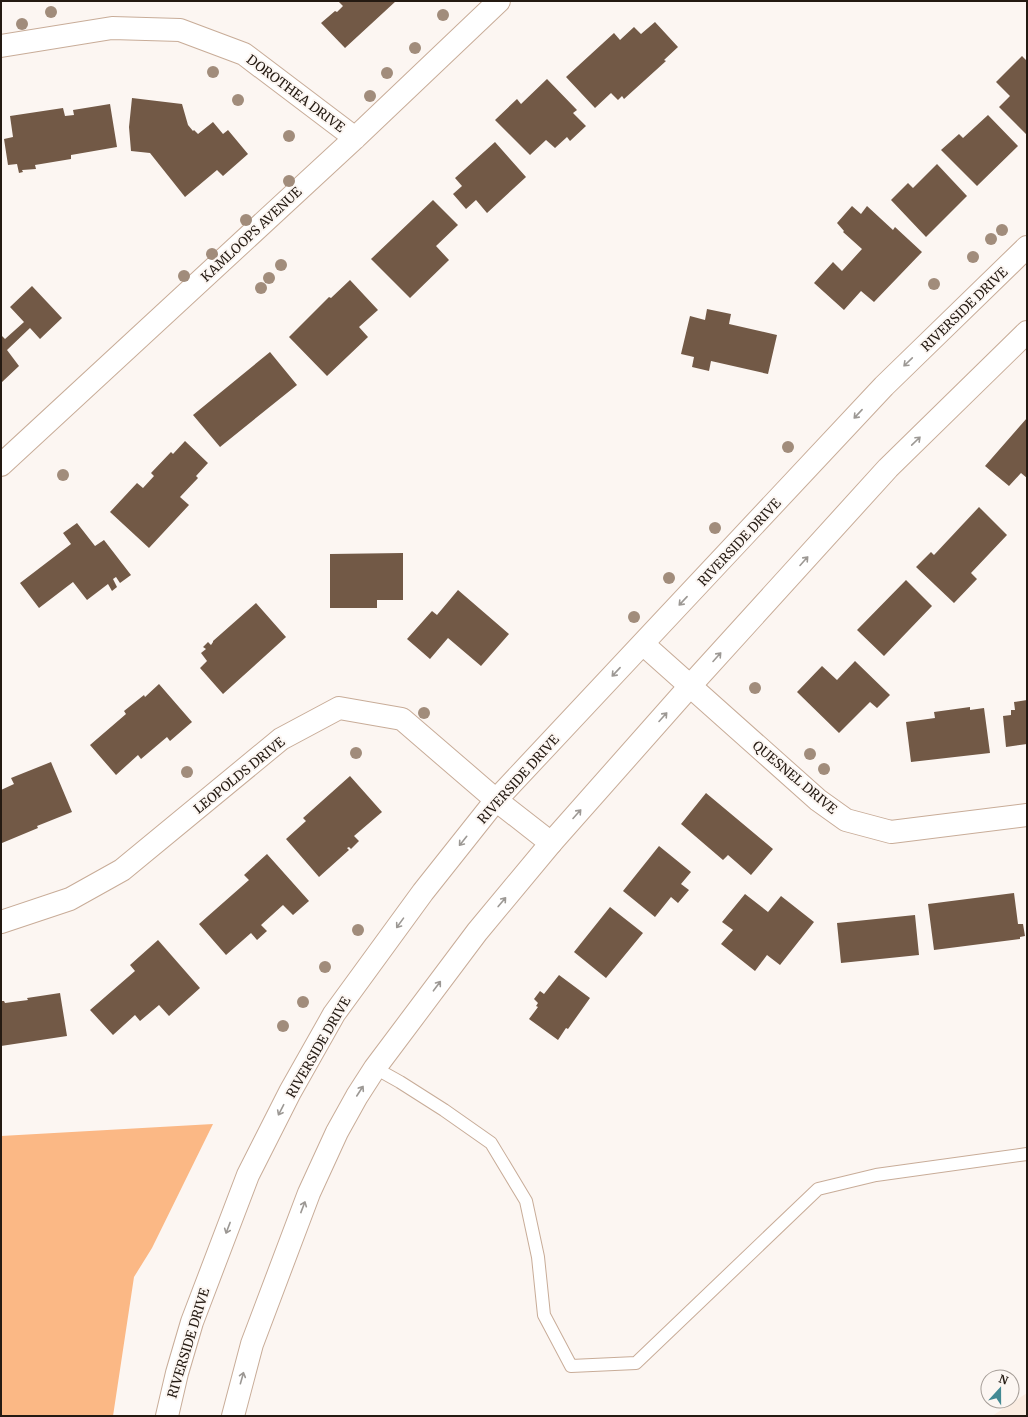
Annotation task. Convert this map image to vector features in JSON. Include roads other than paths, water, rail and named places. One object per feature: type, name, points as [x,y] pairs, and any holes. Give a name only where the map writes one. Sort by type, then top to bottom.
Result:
[{"type":"main road","name":"KAMLOOPS AVENUE","points":[[1,465],[355,138],[499,1]]},
{"type":"main road","name":"DOROTHEA DRIVE","points":[[1,46],[112,28],[180,30],[244,54],[355,138]]},
{"type":"main road","name":"RIVERSIDE DRIVE","points":[[167,1416],[177,1373],[192,1322],[248,1175],[290,1092],[334,1014],[423,892],[496,800],[884,386],[1027,248]]},
{"type":"main road","points":[[232,1416],[252,1344],[309,1193],[337,1132],[375,1068],[477,932],[551,843],[690,686],[888,468],[1027,332]]},
{"type":"main road","name":"QUESNEL DRIVE","points":[[643,644],[818,800],[846,820],[891,832],[1027,815]]},
{"type":"main road","name":"LEOPOLDS DRIVE","points":[[1,922],[70,899],[122,870],[282,739],[339,708],[402,719],[496,800],[551,843]]},
{"type":"lane","points":[[375,1068],[444,1110],[491,1143],[526,1201],[538,1257],[544,1315],[571,1366],[636,1363],[818,1189],[876,1175],[1027,1154]]}]
